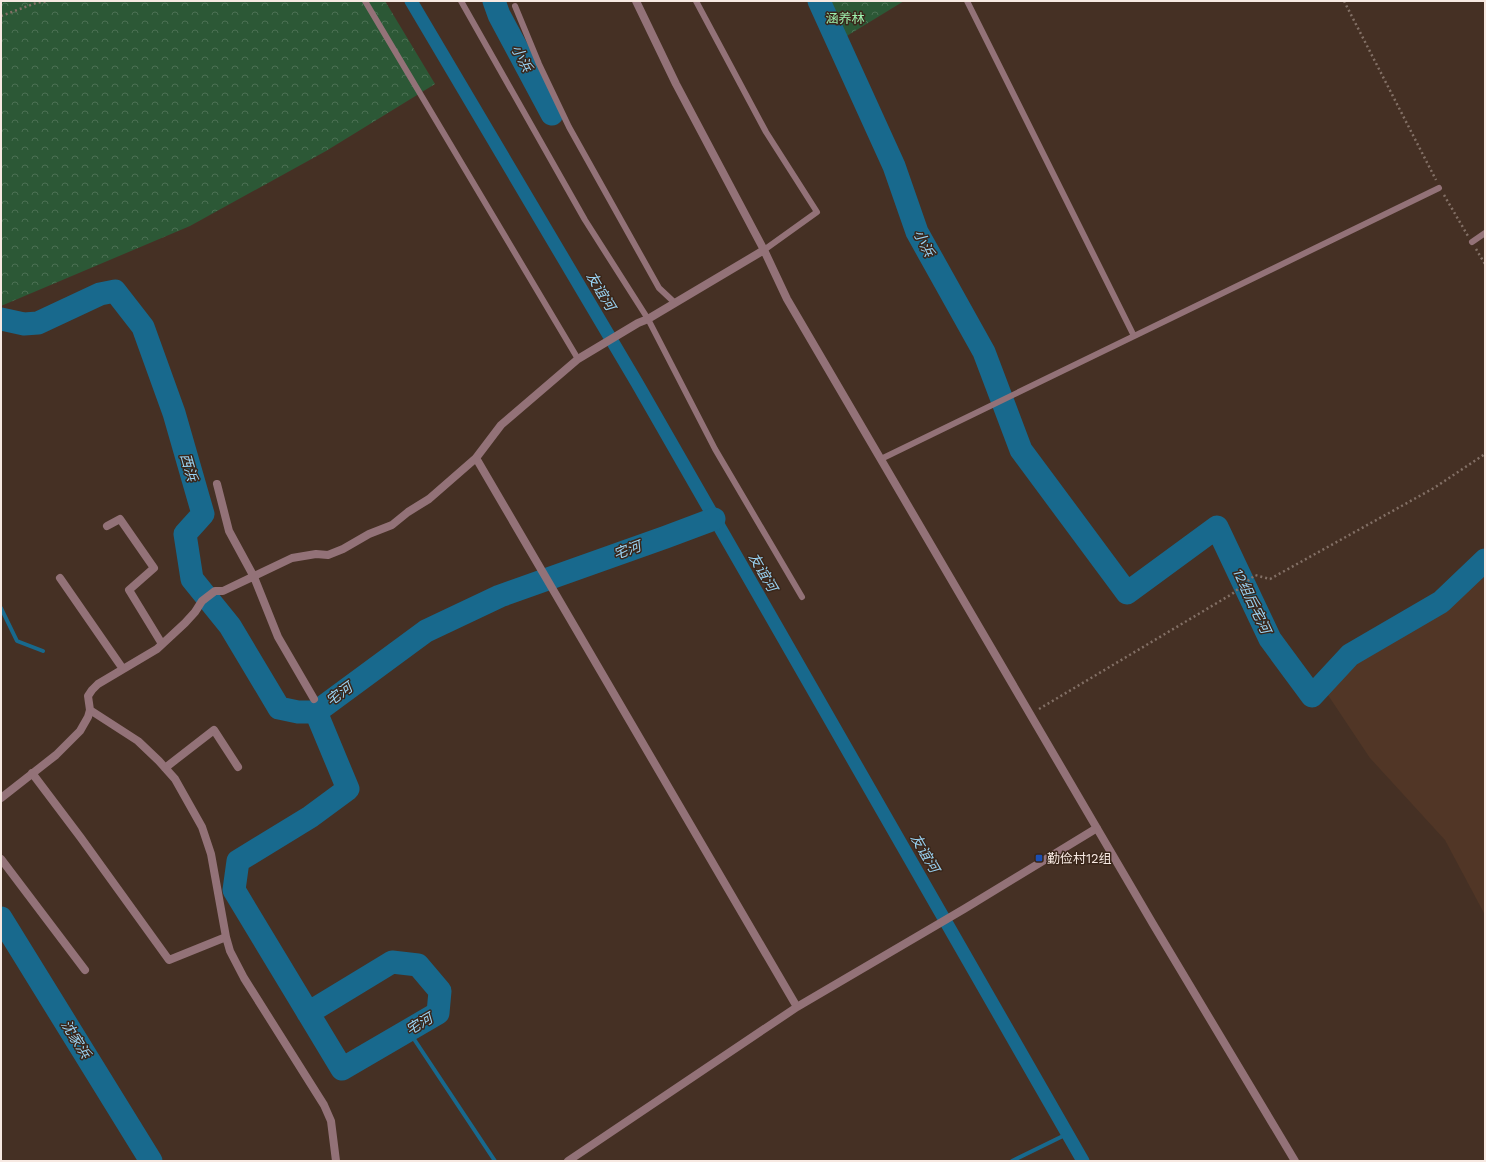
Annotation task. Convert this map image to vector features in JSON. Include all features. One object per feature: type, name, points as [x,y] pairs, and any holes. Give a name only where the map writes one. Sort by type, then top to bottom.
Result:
[{"type":"street","points":[[636,1],[676,84],[764,250],[787,299],[1153,924],[1295,1161]]},
{"type":"street","points":[[1,798],[56,755],[80,731],[88,717],[90,710],[88,696],[98,684],[162,644],[185,623],[208,595],[215,591],[223,591],[292,558],[316,554],[328,555],[336,552],[369,534],[392,525],[408,512],[429,499],[476,458],[501,425],[578,359],[764,250]]},
{"type":"street","points":[[476,458],[797,1007]]},
{"type":"street","points":[[217,484],[229,531],[254,577],[278,637],[314,699]]},
{"type":"street","points":[[107,526],[120,519],[154,568],[129,590],[162,644]]},
{"type":"street","points":[[60,578],[123,669]]},
{"type":"street","points":[[90,710],[138,741],[176,780],[202,828],[211,854],[226,938],[230,951],[244,978],[324,1105],[331,1121],[336,1161]]},
{"type":"street","points":[[165,768],[214,730],[238,767]]},
{"type":"street","points":[[32,773],[169,960],[226,938]]},
{"type":"street","points":[[568,1161],[797,1007],[964,909],[1097,828]]},
{"type":"street","points":[[1,859],[85,970]]},
{"type":"lane","points":[[364,1],[578,359]]},
{"type":"lane","points":[[461,1],[585,220],[648,319],[715,449],[802,597]]},
{"type":"lane","points":[[696,1],[766,132],[817,212],[764,250]]},
{"type":"lane","points":[[967,1],[1134,336]]},
{"type":"lane","points":[[515,6],[538,64],[569,127],[660,288],[675,303]]},
{"type":"lane","points":[[881,459],[1439,188]]},
{"type":"lane","points":[[1472,242],[1485,233]]},
{"type":"path","points":[[1,16],[36,3],[49,1]]},
{"type":"path","points":[[1344,1],[1439,188],[1485,264]]},
{"type":"path","points":[[1030,714],[1232,594],[1255,575],[1270,579],[1434,488],[1485,454]]},
{"type":"shaded area","points":[[1485,563],[1485,915],[1445,840],[1370,758],[1322,686]]},
{"type":"green space","points":[[1,1],[385,1],[435,84],[326,151],[190,226],[1,306]]},
{"type":"green space","name":"涵养林","points":[[818,1],[904,1],[837,42]]},
{"type":"waterway","name":"友谊河","points":[[411,1],[637,383],[1083,1161]]},
{"type":"waterway","name":"小浜","points":[[494,1],[499,15],[552,114]]},
{"type":"waterway","name":"12组后宅河","points":[[819,1],[894,166],[917,232],[984,352],[1021,450],[1127,593],[1217,527],[1270,639],[1312,696],[1350,655],[1441,602],[1485,560]]},
{"type":"waterway","name":"西浜","points":[[1,319],[24,324],[38,323],[100,294],[115,291],[143,327],[174,413],[203,514],[185,534],[192,579],[230,626],[279,708],[298,712],[316,712]]},
{"type":"waterway","name":"宅河","points":[[308,1013],[392,962],[418,965],[440,991],[438,1013],[342,1069],[234,890],[238,861],[310,817],[348,789],[316,712],[426,631],[500,596],[714,519]]},
{"type":"waterway","points":[[1,608],[17,641],[43,651]]},
{"type":"waterway","name":"沈家浜","points":[[1,918],[151,1161]]},
{"type":"waterway","points":[[408,1030],[495,1161]]},
{"type":"waterway","points":[[1012,1161],[1067,1134]]},
{"type":"place","name":"勤俭村12组","points":[[1039,858]]}]
